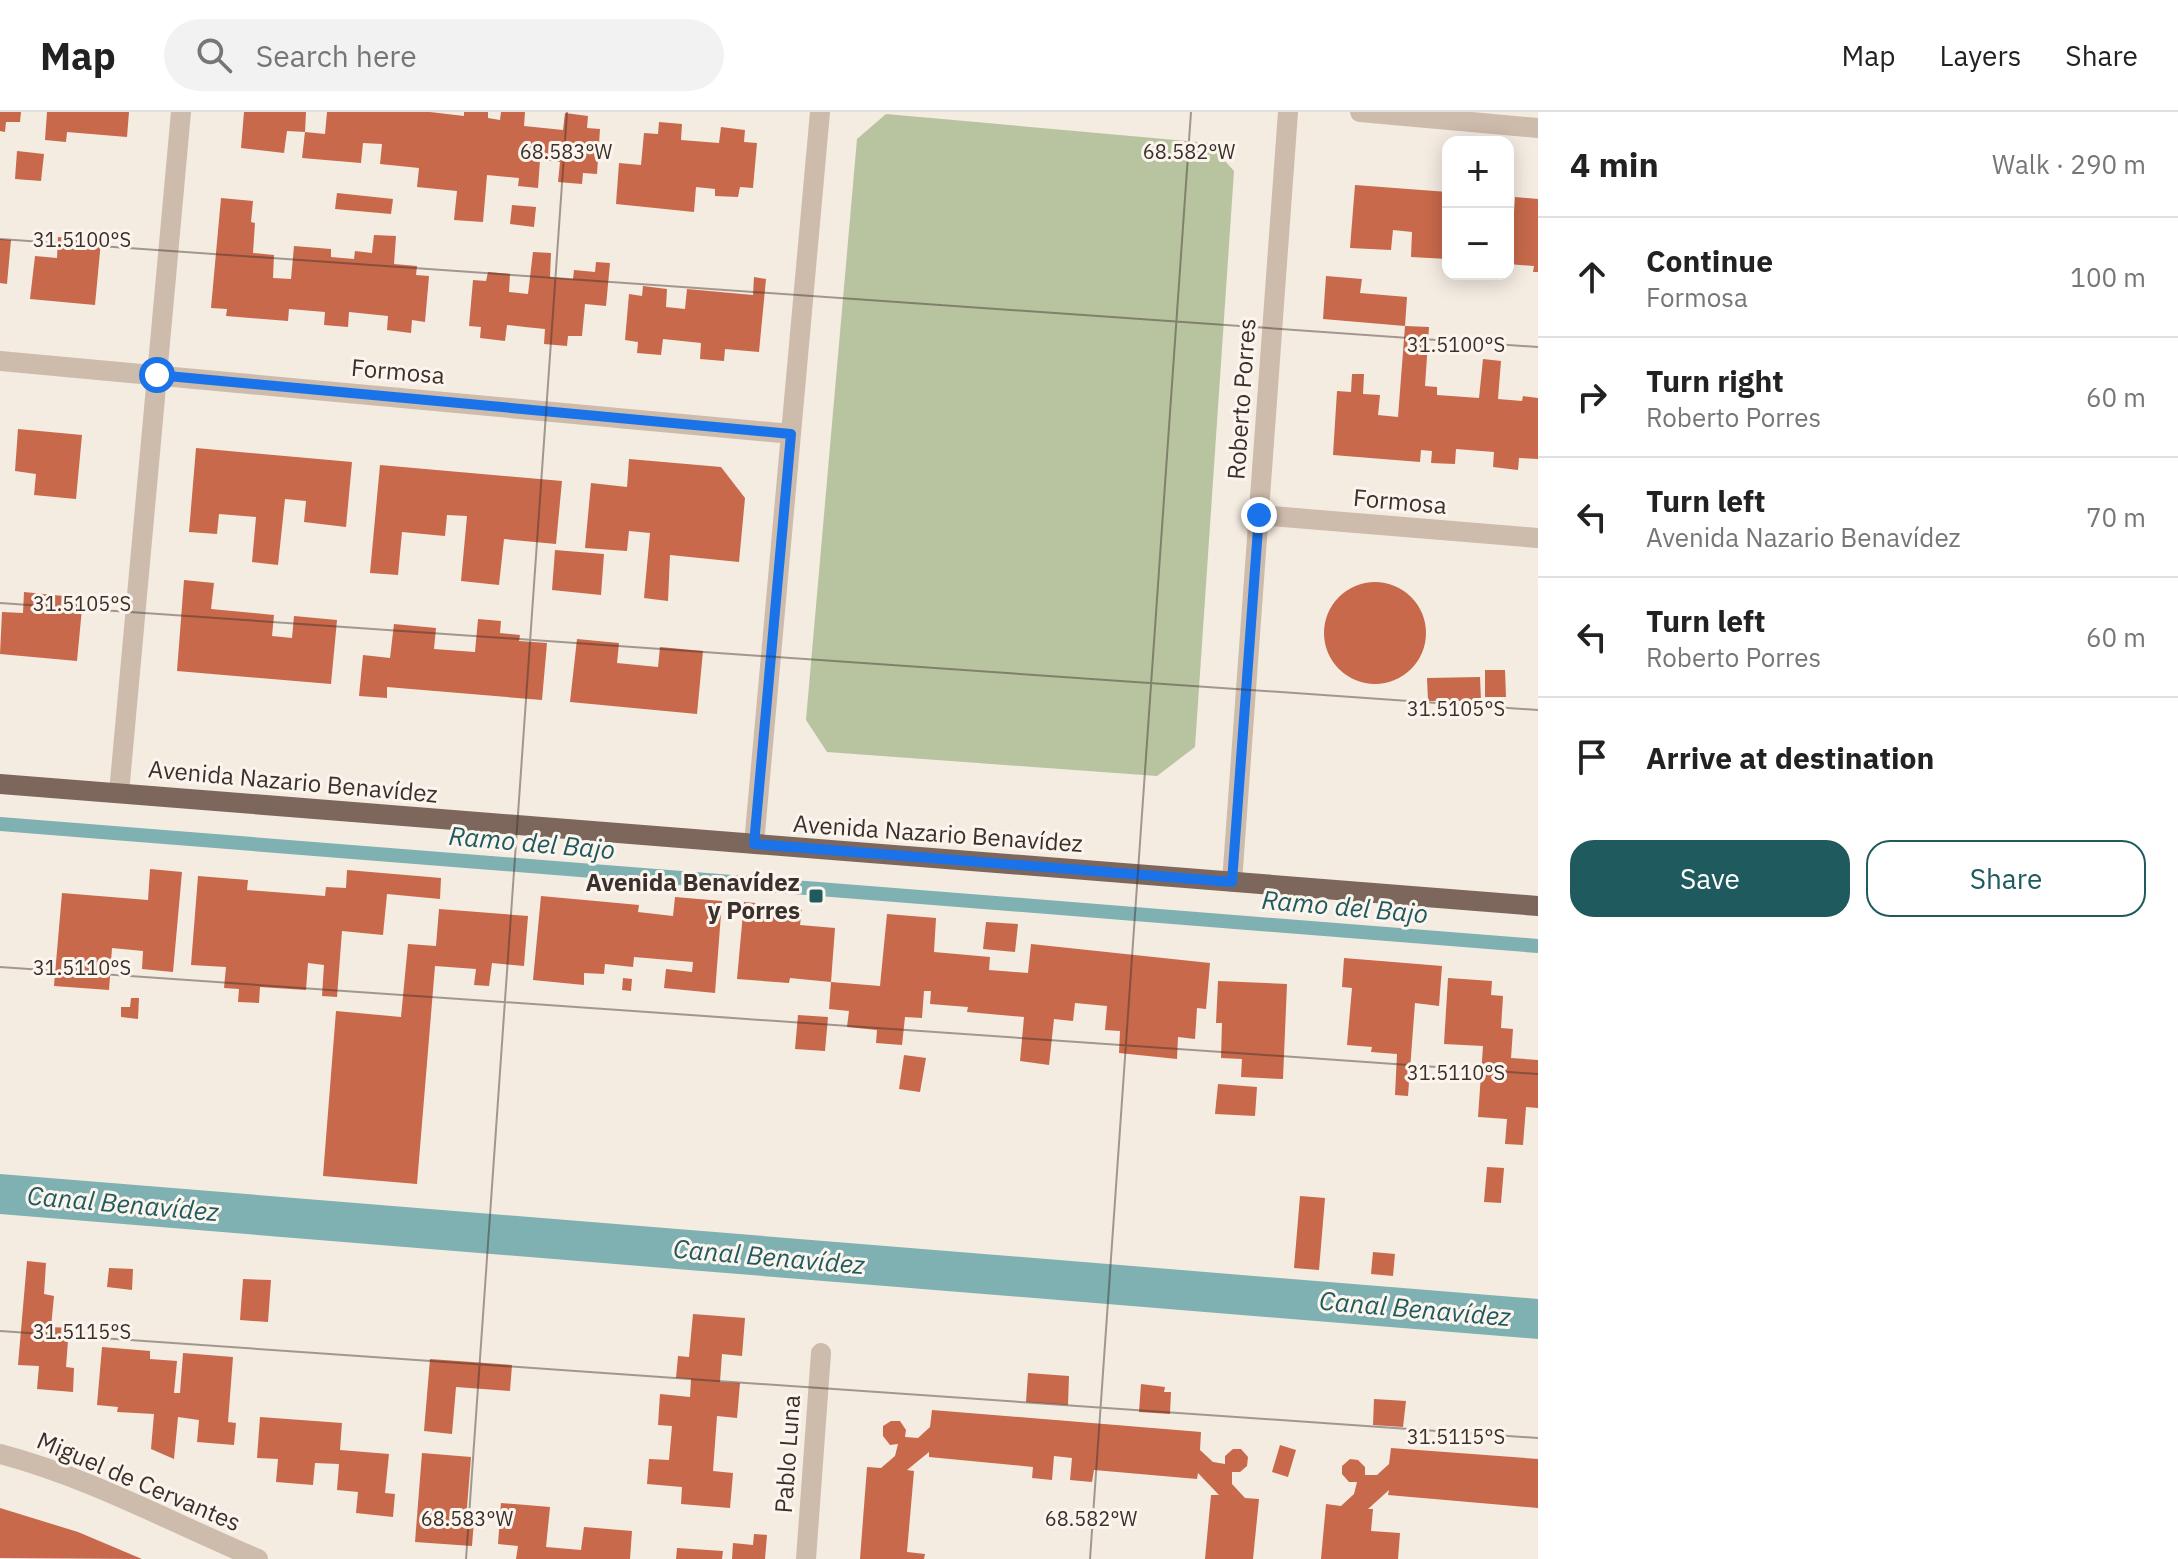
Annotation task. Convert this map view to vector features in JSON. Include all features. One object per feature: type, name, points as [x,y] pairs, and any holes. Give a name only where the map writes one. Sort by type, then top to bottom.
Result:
[{"type":"main road","name":"Avenida Nazario Benavídez","points":[[0,784],[1538,906]]},
{"type":"street","points":[[119,793],[181,112]]},
{"type":"street","points":[[754,844],[820,112]]},
{"type":"street","name":"Roberto Porres","points":[[1232,882],[1288,112]]},
{"type":"street","points":[[1360,112],[1538,128]]},
{"type":"street","name":"Formosa","points":[[0,361],[791,434]]},
{"type":"street","name":"Formosa","points":[[1259,515],[1538,538]]},
{"type":"street","name":"Pablo Luna","points":[[806,1559],[821,1353]]},
{"type":"street","name":"Miguel de Cervantes","points":[[0,1454],[39,1464],[90,1483],[258,1559]]},
{"type":"green space","points":[[886,114],[1209,143],[1234,171],[1195,747],[1157,776],[827,752],[806,720],[857,139]]},
{"type":"water","name":"Canal Benavídez","points":[[0,1174],[1538,1299],[1538,1339],[0,1214]]},
{"type":"building","points":[[0,112],[21,112],[20,122],[6,122],[5,132],[0,131]]},
{"type":"building","points":[[47,112],[129,112],[127,137],[67,132],[66,142],[45,140]]},
{"type":"building","points":[[244,112],[306,112],[305,132],[287,131],[284,153],[241,148]]},
{"type":"building","points":[[327,112],[430,112],[464,116],[464,112],[488,112],[488,118],[500,120],[501,112],[525,112],[524,126],[563,130],[565,113],[588,116],[587,128],[600,129],[597,174],[583,173],[582,184],[558,182],[560,162],[540,160],[538,188],[518,186],[519,178],[487,175],[483,222],[454,220],[457,191],[417,187],[419,168],[380,164],[382,144],[363,143],[361,163],[302,158],[305,132],[325,134]]},
{"type":"building","points":[[659,122],[682,124],[681,140],[719,143],[721,127],[745,130],[744,142],[757,143],[753,188],[740,187],[738,197],[715,196],[715,189],[696,187],[694,212],[616,204],[619,163],[641,165],[644,133],[658,134]]},
{"type":"building","points":[[17,151],[44,154],[41,181],[15,179]]},
{"type":"building","points":[[1355,185],[1442,192],[1442,259],[1411,257],[1412,232],[1393,230],[1391,250],[1350,248]]},
{"type":"building","points":[[337,193],[393,199],[391,214],[335,209]]},
{"type":"building","points":[[1515,197],[1538,199],[1538,272],[1533,272],[1534,266],[1514,264]]},
{"type":"building","points":[[221,198],[253,201],[253,253],[274,255],[273,278],[291,279],[294,246],[331,249],[331,257],[354,259],[355,251],[372,253],[374,235],[396,236],[394,264],[417,266],[416,275],[429,276],[425,322],[412,320],[411,333],[387,330],[388,316],[349,312],[348,327],[324,325],[325,312],[289,309],[288,321],[226,316],[227,309],[211,308]]},
{"type":"building","points":[[512,205],[536,207],[534,227],[510,224]]},
{"type":"building","points":[[58,237],[101,241],[95,305],[30,299],[35,256],[57,258]]},
{"type":"building","points":[[0,239],[11,240],[7,284],[0,283]]},
{"type":"building","points":[[533,252],[551,253],[550,277],[573,279],[574,270],[595,272],[596,262],[610,263],[606,306],[585,304],[582,336],[568,336],[567,346],[544,344],[545,329],[507,325],[505,341],[480,338],[481,327],[469,326],[473,280],[486,281],[488,272],[510,274],[509,292],[528,294]]},
{"type":"building","points":[[1326,276],[1362,279],[1360,293],[1407,297],[1405,326],[1323,319]]},
{"type":"building","points":[[754,277],[766,279],[759,352],[725,349],[724,361],[700,359],[701,343],[663,339],[661,355],[637,353],[638,342],[625,340],[629,294],[642,296],[643,286],[667,289],[666,307],[685,309],[687,289],[753,295]]},
{"type":"building","points":[[1405,326],[1429,327],[1425,386],[1437,387],[1437,395],[1479,398],[1483,359],[1501,361],[1498,399],[1522,401],[1523,396],[1538,398],[1538,459],[1519,458],[1518,470],[1493,467],[1494,452],[1456,449],[1455,464],[1431,463],[1432,451],[1421,450],[1420,462],[1333,455],[1337,391],[1351,392],[1352,374],[1364,374],[1363,394],[1380,395],[1378,415],[1398,417]]},
{"type":"building","points":[[18,429],[82,435],[76,499],[34,495],[36,474],[15,471]]},
{"type":"building","points":[[196,448],[352,462],[346,527],[304,522],[306,501],[285,499],[278,565],[252,562],[256,517],[219,514],[217,534],[189,532]]},
{"type":"building","points":[[629,459],[721,467],[745,498],[739,562],[670,555],[668,601],[644,598],[650,533],[629,531],[627,551],[585,548],[591,483],[627,487]]},
{"type":"building","points":[[380,465],[562,481],[556,544],[504,539],[499,585],[461,581],[467,516],[447,515],[445,536],[402,532],[398,575],[370,573]]},
{"type":"building","points":[[555,550],[604,554],[601,595],[552,590]]},
{"type":"building","points":[[184,580],[214,583],[211,609],[274,615],[272,636],[292,638],[294,616],[337,620],[331,684],[177,671]]},
{"type":"building","points":[[1375,582],[1394,586],[1411,597],[1422,614],[1426,633],[1422,652],[1411,669],[1394,680],[1375,684],[1356,680],[1339,669],[1328,652],[1324,633],[1328,614],[1339,597],[1356,586]]},
{"type":"building","points":[[24,592],[83,598],[77,661],[0,654],[2,612],[23,613]]},
{"type":"building","points":[[478,619],[501,621],[500,633],[520,635],[519,641],[547,643],[542,700],[387,687],[387,698],[359,696],[363,655],[390,658],[394,624],[436,628],[434,649],[475,652]]},
{"type":"building","points":[[577,639],[619,643],[617,663],[658,667],[660,647],[703,651],[697,714],[570,702]]},
{"type":"building","points":[[1485,670],[1505,670],[1506,697],[1485,697]]},
{"type":"building","points":[[1480,677],[1481,701],[1428,701],[1427,678]]},
{"type":"building","points":[[150,869],[182,872],[173,972],[142,969],[143,951],[112,948],[109,990],[54,986],[62,893],[148,900]]},
{"type":"building","points":[[347,870],[441,878],[440,899],[387,894],[383,935],[342,931],[337,997],[322,996],[324,965],[308,963],[306,990],[260,987],[259,1003],[238,1002],[239,989],[224,988],[226,967],[191,965],[198,876],[248,880],[247,890],[325,896],[326,887],[346,888]]},
{"type":"building","points":[[541,896],[639,905],[638,912],[673,916],[675,897],[722,901],[715,993],[664,988],[666,969],[692,972],[693,962],[634,957],[633,967],[605,964],[604,974],[584,973],[584,985],[533,980]]},
{"type":"building","points":[[744,902],[802,907],[800,925],[835,928],[831,982],[790,978],[789,983],[737,979]]},
{"type":"building","points":[[439,909],[528,916],[524,966],[492,963],[489,986],[474,985],[476,969],[435,966],[417,1184],[323,1176],[336,1011],[401,1017],[408,944],[436,946]]},
{"type":"building","points":[[887,914],[936,918],[934,952],[990,957],[989,970],[1028,973],[1031,944],[1210,963],[1206,1009],[1197,1008],[1195,1039],[1178,1037],[1177,1059],[1119,1053],[1120,1031],[1105,1030],[1107,1006],[1075,1003],[1073,1021],[1054,1019],[1049,1065],[1020,1061],[1024,1017],[967,1012],[968,1007],[930,1004],[931,991],[924,991],[922,1018],[905,1017],[902,1045],[876,1043],[877,1030],[847,1027],[849,1011],[829,1009],[831,982],[880,986]]},
{"type":"building","points":[[986,922],[1018,924],[1015,952],[983,949]]},
{"type":"building","points":[[1344,958],[1442,966],[1439,1006],[1415,1003],[1408,1096],[1395,1095],[1397,1054],[1371,1052],[1372,1047],[1347,1045],[1352,988],[1342,987]]},
{"type":"building","points":[[623,978],[632,979],[631,991],[622,990]]},
{"type":"building","points":[[1448,978],[1492,981],[1491,995],[1503,996],[1501,1028],[1513,1029],[1511,1058],[1538,1060],[1538,1108],[1526,1107],[1523,1145],[1505,1144],[1507,1119],[1478,1117],[1483,1046],[1444,1044]]},
{"type":"building","points":[[1218,981],[1287,984],[1283,1079],[1241,1077],[1242,1059],[1221,1058],[1222,1023],[1216,1023]]},
{"type":"building","points":[[131,998],[139,998],[138,1019],[121,1017],[121,1007],[130,1007]]},
{"type":"building","points":[[798,1015],[828,1017],[825,1051],[795,1049]]},
{"type":"building","points":[[904,1055],[926,1058],[920,1092],[899,1089]]},
{"type":"building","points":[[1218,1084],[1257,1087],[1255,1116],[1215,1114]]},
{"type":"building","points":[[1487,1167],[1504,1168],[1501,1203],[1484,1202]]},
{"type":"building","points":[[1300,1196],[1325,1198],[1319,1270],[1294,1268]]},
{"type":"building","points":[[1373,1252],[1395,1254],[1393,1276],[1371,1274]]},
{"type":"building","points":[[27,1261],[46,1263],[44,1294],[54,1296],[51,1327],[69,1328],[66,1367],[74,1368],[73,1392],[37,1389],[39,1366],[18,1365]]},
{"type":"building","points":[[109,1268],[133,1269],[132,1290],[107,1287]]},
{"type":"building","points":[[243,1279],[271,1280],[268,1322],[240,1320]]},
{"type":"building","points":[[693,1314],[745,1318],[742,1356],[722,1354],[720,1382],[740,1383],[737,1418],[717,1416],[713,1471],[733,1473],[730,1508],[681,1504],[682,1487],[647,1484],[649,1459],[669,1460],[672,1426],[658,1425],[660,1394],[690,1397],[691,1379],[676,1378],[678,1356],[689,1357]]},
{"type":"building","points":[[102,1347],[150,1351],[150,1359],[177,1361],[174,1393],[180,1393],[183,1353],[233,1357],[228,1422],[236,1423],[234,1445],[197,1442],[199,1420],[178,1417],[174,1459],[151,1449],[154,1414],[117,1412],[118,1407],[97,1405]]},
{"type":"building","points":[[430,1359],[512,1365],[510,1391],[456,1387],[452,1434],[424,1431]]},
{"type":"building","points":[[1028,1373],[1069,1376],[1068,1405],[1026,1402]]},
{"type":"building","points":[[1141,1384],[1165,1387],[1164,1392],[1171,1392],[1170,1414],[1139,1412]]},
{"type":"building","points":[[1374,1399],[1406,1401],[1403,1427],[1373,1425]]},
{"type":"building","points":[[932,1410],[1201,1432],[1200,1450],[1213,1462],[1225,1464],[1225,1456],[1233,1449],[1241,1449],[1248,1457],[1247,1466],[1240,1472],[1232,1472],[1232,1484],[1245,1498],[1259,1499],[1253,1559],[1205,1559],[1211,1495],[1219,1495],[1198,1473],[1197,1479],[1094,1470],[1092,1482],[1070,1480],[1072,1458],[1054,1456],[1052,1480],[1032,1478],[1033,1467],[929,1457],[929,1452],[907,1470],[914,1471],[907,1552],[925,1554],[924,1559],[860,1559],[867,1467],[881,1468],[895,1456],[898,1444],[890,1445],[883,1436],[883,1426],[891,1421],[900,1421],[906,1430],[905,1437],[918,1438],[930,1427]]},
{"type":"building","points":[[260,1417],[342,1423],[340,1450],[389,1454],[385,1493],[395,1494],[393,1517],[356,1513],[358,1492],[337,1490],[339,1464],[315,1463],[313,1485],[276,1482],[278,1459],[257,1458]]},
{"type":"building","points":[[1280,1445],[1296,1450],[1288,1477],[1272,1472]]},
{"type":"building","points":[[1391,1448],[1538,1459],[1538,1508],[1388,1495],[1389,1490],[1368,1509],[1373,1509],[1371,1531],[1400,1533],[1398,1559],[1321,1559],[1326,1504],[1341,1506],[1354,1494],[1357,1482],[1349,1482],[1342,1474],[1342,1466],[1350,1459],[1358,1460],[1365,1467],[1365,1475],[1377,1475],[1389,1464]]},
{"type":"building","points":[[422,1453],[471,1457],[466,1520],[474,1520],[472,1546],[415,1542]]},
{"type":"building","points":[[501,1503],[550,1507],[546,1547],[581,1550],[584,1527],[632,1531],[630,1559],[516,1559],[518,1546],[498,1544]]},
{"type":"building","points":[[0,1508],[78,1532],[142,1559],[0,1558]]},
{"type":"building","points":[[754,1534],[767,1535],[765,1559],[732,1559],[733,1543],[753,1545]]},
{"type":"building","points":[[677,1548],[723,1551],[722,1559],[676,1559]]},
{"type":"waterway","name":"Ramo del Bajo","points":[[0,824],[1538,946]]},
{"type":"place","name":"Avenida Benavídez y Porres","points":[[816,896]]},
{"type":"route","points":[[157,375],[791,434],[754,844],[1232,882],[1259,515]]}]
